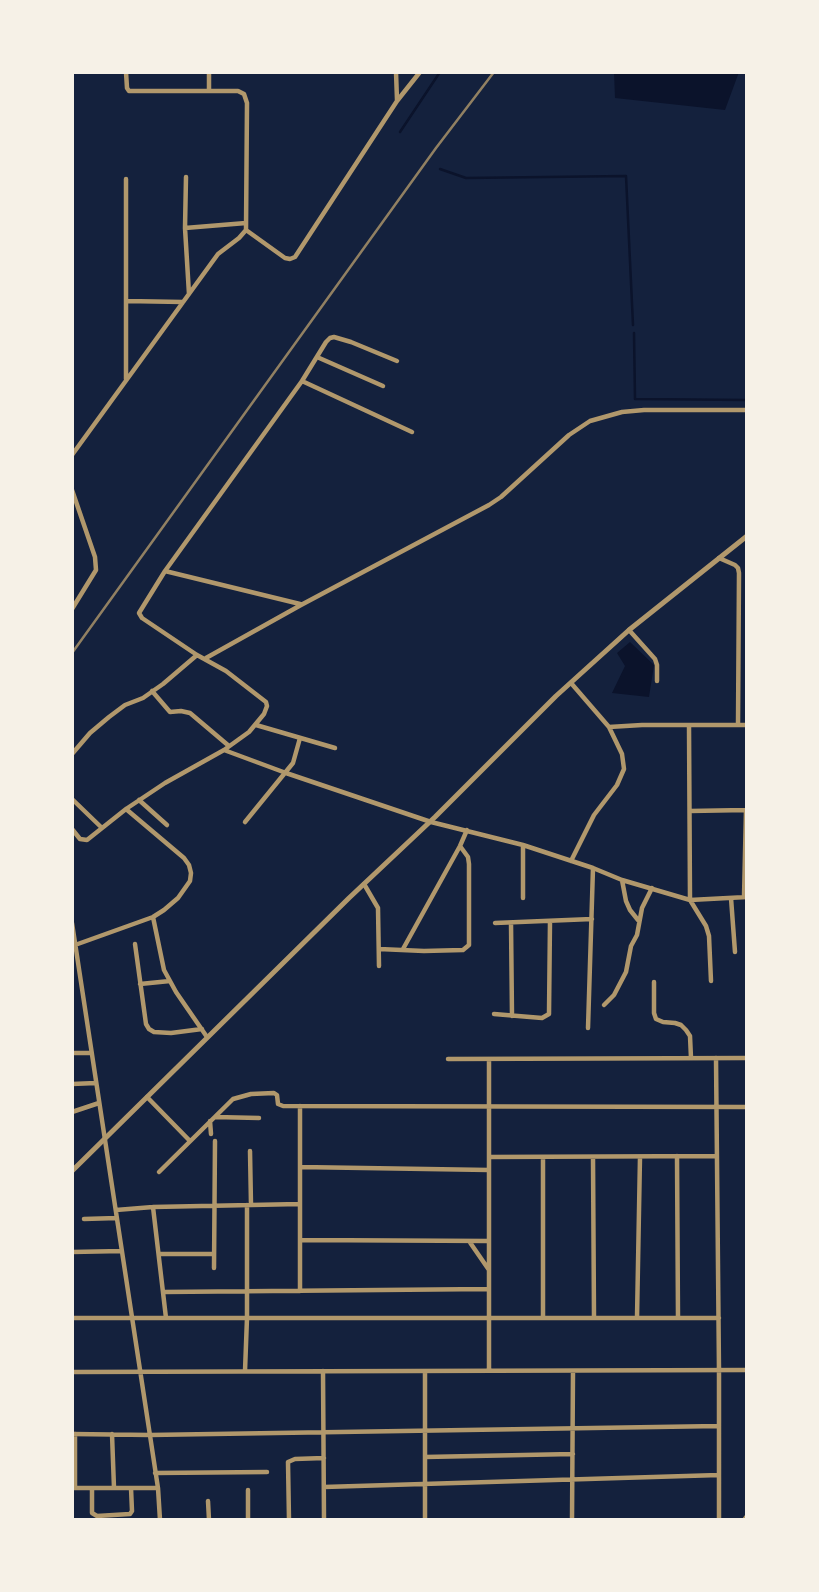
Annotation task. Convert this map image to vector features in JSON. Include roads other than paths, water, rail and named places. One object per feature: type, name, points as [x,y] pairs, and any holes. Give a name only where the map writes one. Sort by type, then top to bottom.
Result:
[{"type":"street","points":[[72,455],[218,254],[239,238],[246,226],[247,103],[244,94],[238,91],[209,90],[130,91],[127,88],[126,72]]},
{"type":"street","points":[[209,72],[209,90]]},
{"type":"street","points":[[396,72],[397,101]]},
{"type":"street","points":[[185,228],[246,226],[285,258],[295,257],[397,101],[420,72]]},
{"type":"street","points":[[186,177],[185,228],[189,295]]},
{"type":"street","points":[[126,380],[127,179]]},
{"type":"street","points":[[126,301],[183,302]]},
{"type":"street","points":[[72,829],[80,839],[87,840],[139,800],[226,748],[256,725],[264,714],[266,702],[226,671],[197,655],[139,615],[140,610],[164,571],[302,381],[330,338],[351,342],[397,361]]},
{"type":"street","points":[[317,357],[383,386]]},
{"type":"street","points":[[302,381],[412,432]]},
{"type":"street","points":[[205,659],[489,505],[569,435],[590,421],[622,412],[644,410],[747,410]]},
{"type":"street","points":[[72,490],[96,556],[96,570],[72,609]]},
{"type":"street","points":[[72,1171],[571,683],[629,630],[747,536]]},
{"type":"street","points":[[718,558],[738,568],[738,725]]},
{"type":"street","points":[[164,571],[301,605]]},
{"type":"street","points":[[629,630],[655,659],[657,681]]},
{"type":"street","points":[[72,754],[90,733],[109,717],[125,705],[143,698],[197,655]]},
{"type":"street","points":[[571,683],[609,727],[622,754],[624,769],[617,785],[594,815],[571,861]]},
{"type":"street","points":[[152,691],[170,712],[190,713],[226,748],[286,773],[430,821],[523,845],[622,880],[690,900],[746,897],[747,810],[690,811]]},
{"type":"street","points":[[256,725],[335,748]]},
{"type":"street","points":[[690,725],[690,900],[709,936],[711,981]]},
{"type":"street","points":[[609,727],[747,725]]},
{"type":"street","points":[[245,822],[286,773],[295,759],[300,738]]},
{"type":"street","points":[[72,799],[103,828]]},
{"type":"street","points":[[139,800],[167,825]]},
{"type":"street","points":[[75,945],[153,917],[178,898],[190,881],[189,865],[184,858],[126,809]]},
{"type":"street","points":[[403,949],[467,830]]},
{"type":"street","points":[[523,845],[523,898]]},
{"type":"street","points":[[379,949],[463,950],[469,945],[470,864],[460,846]]},
{"type":"street","points":[[587,1028],[593,868]]},
{"type":"street","points":[[622,880],[626,901],[639,920]]},
{"type":"street","points":[[364,884],[378,908],[379,966]]},
{"type":"street","points":[[604,1005],[614,995],[626,972],[642,908],[652,888]]},
{"type":"street","points":[[731,898],[735,952]]},
{"type":"street","points":[[153,917],[162,964],[170,981],[207,1037]]},
{"type":"street","points":[[495,923],[592,919]]},
{"type":"street","points":[[494,1014],[542,1018],[549,1014],[550,921]]},
{"type":"street","points":[[72,923],[158,1488],[160,1520]]},
{"type":"street","points":[[511,923],[512,1016]]},
{"type":"street","points":[[135,944],[146,1024],[149,1029],[171,1033],[202,1029]]},
{"type":"street","points":[[140,984],[170,981]]},
{"type":"street","points":[[654,982],[656,1019],[681,1025],[686,1030],[690,1036],[691,1058]]},
{"type":"street","points":[[72,1053],[92,1053]]},
{"type":"street","points":[[716,1058],[719,1520]]},
{"type":"street","points":[[448,1059],[747,1058]]},
{"type":"street","points":[[489,1059],[489,1371]]},
{"type":"street","points":[[72,1084],[96,1083]]},
{"type":"street","points":[[159,1172],[233,1099],[251,1094],[274,1093],[279,1106],[300,1107],[747,1107]]},
{"type":"street","points":[[147,1097],[190,1141]]},
{"type":"street","points":[[72,1112],[99,1103]]},
{"type":"street","points":[[300,1107],[300,1291]]},
{"type":"street","points":[[212,1119],[259,1118]]},
{"type":"street","points":[[211,1134],[212,1119]]},
{"type":"street","points":[[214,1268],[215,1141]]},
{"type":"street","points":[[246,1371],[250,1150]]},
{"type":"street","points":[[489,1157],[717,1156]]},
{"type":"street","points":[[543,1157],[543,1318]]},
{"type":"street","points":[[593,1157],[594,1318]]},
{"type":"street","points":[[637,1318],[640,1157]]},
{"type":"street","points":[[677,1157],[678,1318]]},
{"type":"street","points":[[300,1167],[489,1170]]},
{"type":"street","points":[[116,1210],[300,1204]]},
{"type":"street","points":[[153,1207],[166,1318]]},
{"type":"street","points":[[84,1219],[117,1218]]},
{"type":"street","points":[[300,1240],[489,1241]]},
{"type":"street","points":[[468,1241],[489,1271]]},
{"type":"street","points":[[72,1252],[122,1251]]},
{"type":"street","points":[[159,1254],[214,1254]]},
{"type":"street","points":[[164,1292],[489,1289]]},
{"type":"street","points":[[72,1318],[719,1318]]},
{"type":"street","points":[[72,1372],[747,1370]]},
{"type":"street","points":[[323,1371],[324,1520]]},
{"type":"street","points":[[425,1371],[425,1520]]},
{"type":"street","points":[[572,1520],[573,1371]]},
{"type":"street","points":[[158,1488],[73,1488],[73,1434],[719,1426]]},
{"type":"street","points":[[112,1434],[114,1488]]},
{"type":"street","points":[[425,1457],[573,1454]]},
{"type":"street","points":[[289,1520],[288,1462],[324,1458]]},
{"type":"street","points":[[155,1473],[267,1472]]},
{"type":"street","points":[[324,1487],[719,1475]]},
{"type":"street","points":[[92,1488],[92,1513],[97,1516],[130,1514],[131,1488]]},
{"type":"street","points":[[248,1490],[248,1520]]},
{"type":"street","points":[[208,1501],[209,1520]]},
{"type":"street","points":[[744,1520],[747,1516]]},
{"type":"water","points":[[614,72],[739,72],[725,110],[615,98]]},
{"type":"water","points":[[630,642],[654,665],[649,697],[612,693],[625,666],[617,653]]},
{"type":"waterway","points":[[400,132],[440,72]]},
{"type":"waterway","points":[[440,169],[466,178],[626,176],[633,325]]},
{"type":"waterway","points":[[634,333],[635,399],[747,400]]},
{"type":"railway","points":[[72,653],[436,148],[494,72]]}]
